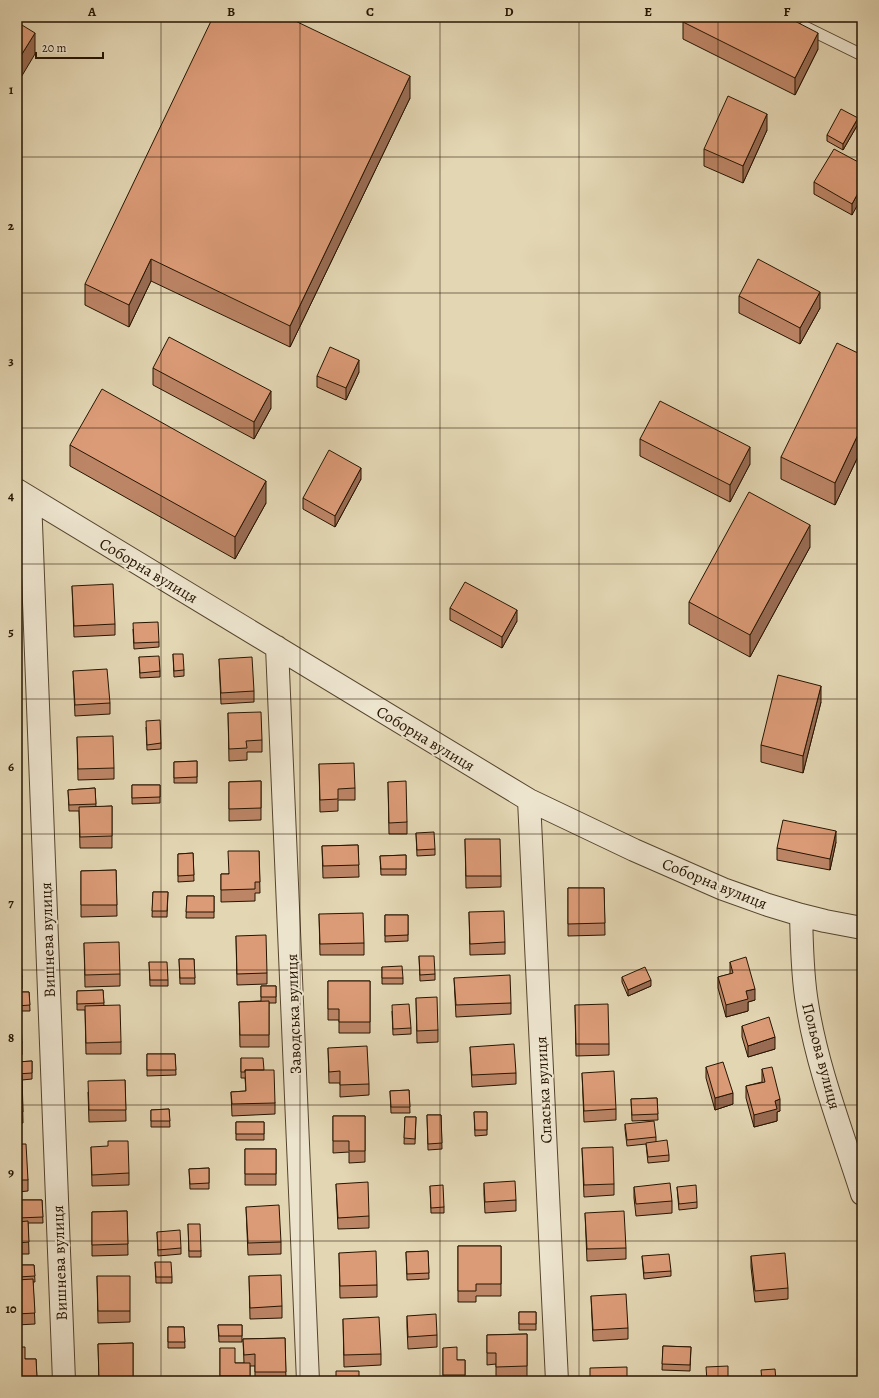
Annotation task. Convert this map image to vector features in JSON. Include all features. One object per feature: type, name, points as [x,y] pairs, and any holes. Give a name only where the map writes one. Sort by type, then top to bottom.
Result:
[{"type":"street","name":"Соборна вулиця","points":[[24,494],[529,800],[634,850],[723,889],[801,915],[862,928]]},
{"type":"street","name":"Вишнева вулиця","points":[[24,494],[64,1381]]},
{"type":"street","name":"Заводська вулиця","points":[[277,647],[308,1381]]},
{"type":"street","name":"Спаська вулиця","points":[[529,800],[557,1381]]},
{"type":"street","name":"Польова вулиця","points":[[801,915],[802,956],[806,995],[814,1041],[862,1194]]},
{"type":"lane","points":[[793,22],[862,54]]},
{"type":"building","points":[[213,17],[287,17],[410,76],[290,326],[151,259],[129,305],[85,284]]},
{"type":"building","points":[[685,17],[787,17],[818,33],[795,78],[683,22]]},
{"type":"building","points":[[17,22],[35,33],[17,62]]},
{"type":"building","points":[[728,96],[767,114],[743,166],[704,149]]},
{"type":"building","points":[[841,109],[858,118],[843,144],[827,135]]},
{"type":"building","points":[[834,149],[862,164],[862,186],[852,204],[814,182]]},
{"type":"building","points":[[758,259],[820,292],[800,328],[739,296]]},
{"type":"building","points":[[169,337],[271,391],[254,422],[153,368]]},
{"type":"building","points":[[837,343],[862,355],[862,426],[835,483],[781,457]]},
{"type":"building","points":[[330,347],[359,360],[346,388],[317,376]]},
{"type":"building","points":[[102,389],[266,481],[235,537],[70,445]]},
{"type":"building","points":[[660,401],[750,447],[730,485],[640,439]]},
{"type":"building","points":[[329,450],[361,468],[335,516],[303,498]]},
{"type":"building","points":[[749,492],[810,525],[750,635],[689,602]]},
{"type":"building","points":[[465,582],[517,610],[502,637],[450,608]]},
{"type":"building","points":[[113,584],[115,624],[74,626],[72,586]]},
{"type":"building","points":[[158,622],[159,642],[134,643],[133,623]]},
{"type":"building","points":[[173,654],[183,654],[184,670],[174,671]]},
{"type":"building","points":[[159,656],[160,671],[140,673],[139,657]]},
{"type":"building","points":[[252,657],[254,691],[221,693],[219,659]]},
{"type":"building","points":[[107,669],[110,703],[75,705],[73,671]]},
{"type":"building","points":[[778,675],[821,686],[803,756],[761,745]]},
{"type":"building","points":[[261,712],[262,740],[246,741],[247,748],[229,749],[228,713]]},
{"type":"building","points":[[160,720],[161,743],[147,745],[146,721]]},
{"type":"building","points":[[113,736],[114,768],[78,769],[77,737]]},
{"type":"building","points":[[197,761],[197,777],[174,778],[174,762]]},
{"type":"building","points":[[354,763],[355,788],[338,789],[338,799],[320,800],[319,764]]},
{"type":"building","points":[[261,781],[261,808],[229,809],[229,782]]},
{"type":"building","points":[[406,781],[407,822],[389,823],[388,782]]},
{"type":"building","points":[[132,785],[160,785],[160,797],[132,798]]},
{"type":"building","points":[[95,788],[96,804],[69,805],[68,790]]},
{"type":"building","points":[[112,806],[112,836],[80,837],[79,807]]},
{"type":"building","points":[[783,820],[836,831],[830,859],[777,848]]},
{"type":"building","points":[[434,832],[435,849],[417,850],[416,833]]},
{"type":"building","points":[[465,839],[500,839],[501,876],[466,876]]},
{"type":"building","points":[[358,845],[359,865],[323,866],[322,846]]},
{"type":"building","points":[[228,851],[259,851],[260,882],[255,882],[255,889],[221,890],[221,874],[229,874]]},
{"type":"building","points":[[193,853],[194,875],[178,876],[178,854]]},
{"type":"building","points":[[406,855],[406,869],[381,869],[380,856]]},
{"type":"building","points":[[116,870],[117,905],[81,905],[81,871]]},
{"type":"building","points":[[17,877],[18,908],[17,908]]},
{"type":"building","points":[[568,888],[604,888],[605,923],[568,924]]},
{"type":"building","points":[[153,892],[168,892],[167,911],[152,911]]},
{"type":"building","points":[[187,896],[214,896],[214,912],[186,912]]},
{"type":"building","points":[[504,911],[505,942],[470,944],[469,912]]},
{"type":"building","points":[[363,913],[364,943],[320,944],[319,914]]},
{"type":"building","points":[[385,915],[408,915],[408,935],[385,936]]},
{"type":"building","points":[[266,935],[267,973],[237,974],[236,936]]},
{"type":"building","points":[[119,942],[120,974],[85,975],[84,943]]},
{"type":"building","points":[[17,955],[21,955],[22,977],[17,978]]},
{"type":"building","points":[[419,956],[434,956],[435,974],[420,975]]},
{"type":"building","points":[[746,957],[755,989],[746,991],[748,999],[726,1005],[718,977],[733,973],[730,962]]},
{"type":"building","points":[[179,959],[194,959],[195,978],[180,978]]},
{"type":"building","points":[[149,962],[167,962],[168,980],[150,980]]},
{"type":"building","points":[[402,966],[403,978],[382,978],[382,967]]},
{"type":"building","points":[[645,967],[651,980],[628,990],[622,977]]},
{"type":"building","points":[[510,975],[511,1003],[456,1005],[454,978]]},
{"type":"building","points":[[328,981],[370,981],[370,1022],[339,1022],[339,1009],[328,1009]]},
{"type":"building","points":[[261,986],[276,986],[276,997],[261,997]]},
{"type":"building","points":[[103,990],[104,1003],[77,1004],[77,991]]},
{"type":"building","points":[[17,992],[29,992],[30,1005],[17,1006]]},
{"type":"building","points":[[437,997],[438,1030],[417,1031],[416,998]]},
{"type":"building","points":[[269,1001],[269,1035],[240,1035],[239,1002]]},
{"type":"building","points":[[409,1004],[411,1028],[393,1029],[392,1005]]},
{"type":"building","points":[[608,1004],[609,1044],[576,1044],[575,1005]]},
{"type":"building","points":[[120,1005],[121,1042],[86,1043],[85,1006]]},
{"type":"building","points":[[769,1017],[775,1037],[748,1046],[742,1026]]},
{"type":"building","points":[[17,1021],[21,1021],[22,1043],[17,1043]]},
{"type":"building","points":[[514,1044],[516,1073],[472,1075],[470,1047]]},
{"type":"building","points":[[367,1046],[369,1084],[340,1085],[340,1071],[329,1072],[328,1048]]},
{"type":"building","points":[[147,1054],[175,1054],[176,1070],[147,1070]]},
{"type":"building","points":[[241,1058],[263,1058],[264,1070],[245,1070],[245,1072],[241,1072]]},
{"type":"building","points":[[32,1061],[32,1073],[17,1074],[17,1062]]},
{"type":"building","points":[[723,1062],[733,1093],[715,1098],[706,1067]]},
{"type":"building","points":[[772,1067],[780,1099],[775,1101],[777,1109],[754,1115],[746,1086],[765,1082],[762,1069]]},
{"type":"building","points":[[245,1070],[274,1070],[275,1103],[232,1104],[231,1092],[246,1091]]},
{"type":"building","points":[[614,1071],[616,1109],[584,1111],[582,1073]]},
{"type":"building","points":[[17,1075],[22,1075],[23,1112],[17,1112]]},
{"type":"building","points":[[125,1080],[126,1110],[89,1110],[88,1081]]},
{"type":"building","points":[[409,1090],[410,1107],[391,1107],[390,1091]]},
{"type":"building","points":[[657,1098],[658,1114],[632,1115],[631,1099]]},
{"type":"building","points":[[169,1109],[170,1121],[151,1121],[151,1110]]},
{"type":"building","points":[[474,1112],[487,1112],[487,1130],[475,1130]]},
{"type":"building","points":[[427,1115],[441,1115],[442,1143],[428,1144]]},
{"type":"building","points":[[333,1116],[365,1116],[365,1151],[349,1151],[349,1141],[333,1141]]},
{"type":"building","points":[[405,1117],[416,1117],[415,1139],[404,1138]]},
{"type":"building","points":[[654,1121],[656,1137],[627,1140],[625,1124]]},
{"type":"building","points":[[236,1122],[264,1122],[264,1134],[236,1134]]},
{"type":"building","points":[[667,1140],[669,1155],[648,1157],[646,1143]]},
{"type":"building","points":[[108,1141],[128,1141],[129,1173],[92,1175],[91,1147],[108,1146]]},
{"type":"building","points":[[17,1144],[26,1144],[28,1180],[17,1180]]},
{"type":"building","points":[[613,1147],[614,1184],[584,1185],[582,1148]]},
{"type":"building","points":[[245,1149],[276,1149],[276,1174],[245,1174]]},
{"type":"building","points":[[209,1168],[209,1183],[190,1184],[189,1169]]},
{"type":"building","points":[[515,1181],[516,1200],[485,1202],[484,1183]]},
{"type":"building","points":[[368,1182],[369,1216],[338,1218],[336,1184]]},
{"type":"building","points":[[670,1183],[672,1201],[636,1204],[634,1187]]},
{"type":"building","points":[[443,1185],[444,1207],[431,1208],[430,1186]]},
{"type":"building","points":[[696,1185],[697,1202],[679,1204],[677,1187]]},
{"type":"building","points":[[17,1200],[42,1200],[43,1217],[17,1218]]},
{"type":"building","points":[[279,1205],[281,1242],[248,1243],[246,1207]]},
{"type":"building","points":[[127,1211],[128,1244],[92,1245],[92,1212]]},
{"type":"building","points":[[624,1211],[626,1248],[587,1249],[585,1213]]},
{"type":"building","points":[[28,1221],[29,1242],[17,1243],[17,1222]]},
{"type":"building","points":[[188,1224],[200,1224],[201,1251],[189,1251]]},
{"type":"building","points":[[180,1230],[181,1248],[158,1250],[157,1232]]},
{"type":"building","points":[[458,1246],[501,1246],[501,1284],[476,1284],[476,1291],[458,1291]]},
{"type":"building","points":[[376,1251],[377,1285],[340,1286],[339,1253]]},
{"type":"building","points":[[428,1251],[429,1273],[407,1274],[406,1252]]},
{"type":"building","points":[[785,1253],[788,1288],[755,1291],[751,1256]]},
{"type":"building","points":[[669,1254],[671,1271],[644,1273],[642,1256]]},
{"type":"building","points":[[155,1262],[171,1262],[172,1277],[156,1277]]},
{"type":"building","points":[[17,1265],[34,1265],[35,1276],[18,1277]]},
{"type":"building","points":[[281,1275],[282,1306],[250,1308],[249,1276]]},
{"type":"building","points":[[97,1276],[130,1276],[130,1311],[98,1311]]},
{"type":"building","points":[[33,1279],[35,1313],[17,1314],[17,1280]]},
{"type":"building","points":[[626,1294],[628,1328],[593,1330],[591,1296]]},
{"type":"building","points":[[519,1312],[536,1312],[536,1324],[519,1324]]},
{"type":"building","points":[[436,1314],[437,1335],[408,1337],[407,1316]]},
{"type":"building","points":[[379,1317],[381,1354],[344,1355],[343,1319]]},
{"type":"building","points":[[218,1325],[242,1325],[242,1336],[219,1336]]},
{"type":"building","points":[[168,1327],[184,1327],[185,1342],[168,1342]]},
{"type":"building","points":[[527,1334],[527,1366],[496,1367],[496,1353],[487,1353],[487,1335]]},
{"type":"building","points":[[285,1338],[286,1372],[255,1372],[255,1354],[244,1355],[243,1339]]},
{"type":"building","points":[[133,1343],[133,1380],[99,1380],[98,1344]]},
{"type":"building","points":[[663,1346],[691,1347],[690,1365],[662,1364]]},
{"type":"building","points":[[17,1347],[25,1347],[25,1359],[36,1359],[37,1377],[17,1378]]},
{"type":"building","points":[[457,1347],[457,1360],[465,1360],[465,1375],[443,1375],[443,1348]]},
{"type":"building","points":[[220,1348],[235,1348],[235,1363],[250,1363],[250,1376],[220,1376]]},
{"type":"building","points":[[728,1366],[728,1381],[707,1381],[706,1367]]},
{"type":"building","points":[[627,1367],[627,1381],[590,1381],[590,1368]]},
{"type":"building","points":[[775,1369],[776,1381],[762,1381],[761,1370]]},
{"type":"building","points":[[336,1371],[359,1371],[359,1381],[336,1381]]},
{"type":"building","points":[[843,1377],[844,1381],[818,1381],[818,1378]]}]
